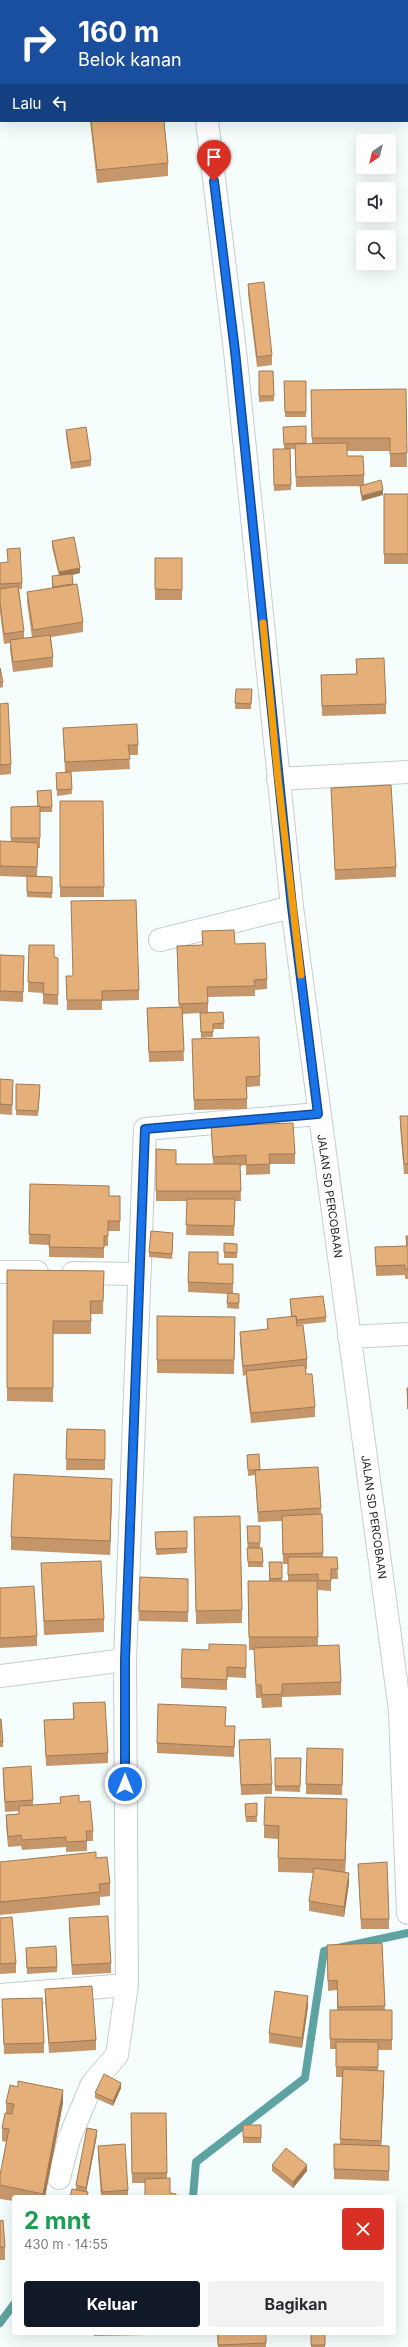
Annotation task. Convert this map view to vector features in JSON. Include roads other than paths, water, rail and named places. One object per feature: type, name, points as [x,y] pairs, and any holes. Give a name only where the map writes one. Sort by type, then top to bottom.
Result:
[{"type":"street","name":"JALAN SD PERCOBAAN","points":[[207,122],[235,351],[292,907],[318,1114],[349,1337],[404,1711],[408,1912]]},
{"type":"street","points":[[278,779],[408,772]]},
{"type":"street","points":[[160,940],[292,907]]},
{"type":"street","points":[[58,2178],[69,2139],[92,2084],[116,2055],[126,1985],[125,1660],[145,1129],[318,1114]]},
{"type":"street","points":[[0,1272],[139,1274]]},
{"type":"street","points":[[349,1337],[408,1334]]},
{"type":"street","points":[[0,1676],[125,1660]]},
{"type":"street","points":[[0,1995],[126,1985]]},
{"type":"waterway","points":[[193,2195],[196,2162],[305,2078],[324,1951],[408,1933]]},
{"type":"waterway","points":[[0,2323],[12,2307]]}]
